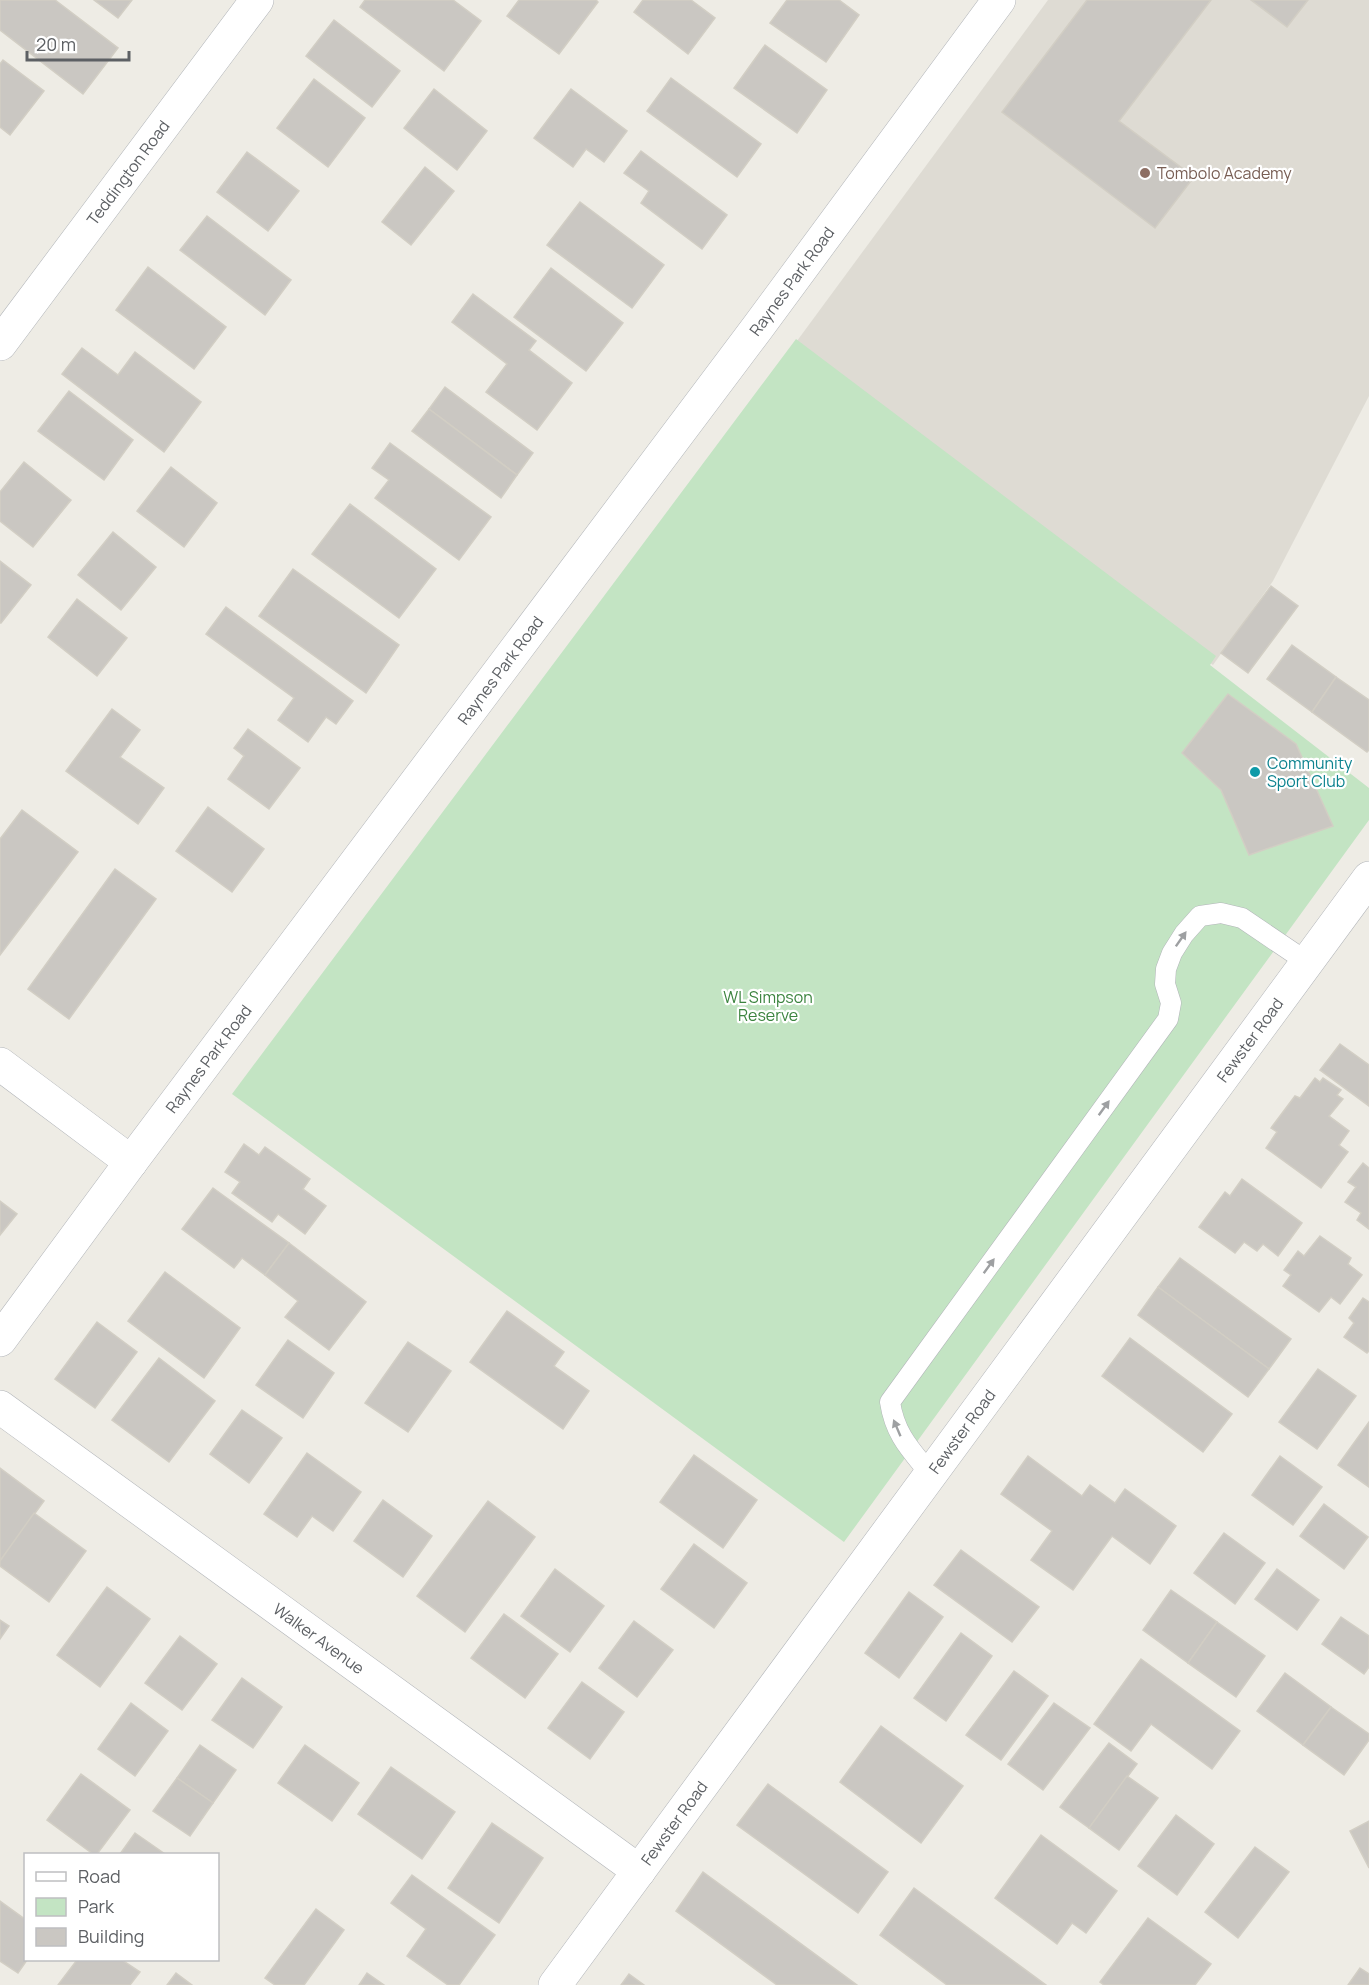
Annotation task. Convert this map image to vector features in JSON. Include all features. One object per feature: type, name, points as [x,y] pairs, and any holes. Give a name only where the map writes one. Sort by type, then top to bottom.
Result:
[{"type":"street","name":"Teddington Road","points":[[0,344],[257,0]]},
{"type":"street","name":"Raynes Park Road","points":[[0,1340],[131,1161],[758,327],[999,0]]},
{"type":"street","name":"Fewster Road","points":[[555,1985],[1369,878]]},
{"type":"street","points":[[0,1064],[131,1161]]},
{"type":"street","name":"Walker Avenue","points":[[0,1407],[639,1871]]},
{"type":"lane","points":[[931,1475],[902,1439],[893,1419],[890,1402],[1168,1019],[1171,1003],[1166,984],[1166,969],[1172,953],[1184,934],[1200,916],[1221,913],[1242,918],[1307,962]]},
{"type":"shaded area","name":"Tombolo Academy","points":[[1048,0],[1369,0],[1369,396],[1273,581],[1213,665],[794,345]]},
{"type":"green space","name":"WL Simpson Reserve","points":[[796,339],[1216,656],[1210,665],[1369,788],[1369,820],[844,1542],[232,1094]]},
{"type":"building","points":[[0,0],[55,0],[118,48],[83,94],[0,30]]},
{"type":"building","points":[[94,0],[132,0],[118,18]]},
{"type":"building","points":[[365,0],[453,0],[481,21],[444,71],[360,7]]},
{"type":"building","points":[[519,0],[596,0],[598,2],[559,54],[507,16]]},
{"type":"building","points":[[643,0],[691,0],[715,18],[688,54],[634,12]]},
{"type":"building","points":[[787,0],[839,0],[859,15],[826,62],[770,23]]},
{"type":"building","points":[[1087,0],[1211,0],[1119,121],[1194,177],[1155,228],[1002,112]]},
{"type":"building","points":[[1251,0],[1308,0],[1287,27]]},
{"type":"building","points":[[334,20],[400,71],[372,107],[306,56]]},
{"type":"building","points":[[765,45],[827,90],[797,133],[734,88]]},
{"type":"building","points":[[3,60],[44,91],[10,135],[0,127],[0,64]]},
{"type":"building","points":[[671,78],[761,144],[737,177],[647,111]]},
{"type":"building","points":[[314,79],[365,118],[328,167],[277,128]]},
{"type":"building","points":[[434,89],[487,131],[457,170],[404,128]]},
{"type":"building","points":[[571,89],[627,131],[604,162],[586,149],[573,167],[534,138]]},
{"type":"building","points":[[641,151],[727,215],[702,249],[641,203],[649,191],[624,173]]},
{"type":"building","points":[[247,152],[299,191],[268,231],[217,192]]},
{"type":"building","points":[[425,167],[454,191],[411,245],[382,222]]},
{"type":"building","points":[[580,202],[664,265],[632,308],[547,245]]},
{"type":"building","points":[[207,216],[291,280],[265,315],[180,250]]},
{"type":"building","points":[[148,267],[226,327],[194,369],[116,310]]},
{"type":"building","points":[[551,268],[623,323],[586,371],[514,317]]},
{"type":"building","points":[[473,294],[536,341],[529,350],[572,383],[537,430],[486,392],[507,364],[452,322]]},
{"type":"building","points":[[82,348],[118,375],[135,352],[201,402],[164,452],[62,374]]},
{"type":"building","points":[[445,387],[533,453],[517,475],[429,409]]},
{"type":"building","points":[[69,391],[133,440],[104,480],[38,431]]},
{"type":"building","points":[[429,409],[517,475],[501,498],[412,431]]},
{"type":"building","points":[[390,443],[491,517],[459,560],[375,498],[389,480],[372,468]]},
{"type":"building","points":[[24,462],[71,500],[33,547],[0,521],[0,492]]},
{"type":"building","points":[[171,467],[217,503],[184,547],[137,511]]},
{"type":"building","points":[[350,504],[436,569],[399,618],[312,554]]},
{"type":"building","points":[[113,532],[156,567],[121,610],[78,575]]},
{"type":"building","points":[[0,561],[31,585],[1,623],[0,623]]},
{"type":"building","points":[[293,569],[399,645],[366,693],[259,616]]},
{"type":"building","points":[[1271,586],[1298,606],[1248,673],[1221,653]]},
{"type":"building","points":[[77,599],[127,638],[97,676],[48,637]]},
{"type":"building","points":[[226,607],[353,701],[336,724],[326,717],[308,742],[278,720],[294,698],[206,634]]},
{"type":"building","points":[[1292,645],[1336,677],[1312,712],[1267,679]]},
{"type":"building","points":[[1336,677],[1369,700],[1369,750],[1367,752],[1312,712]]},
{"type":"building","name":"Community Sport Club","points":[[1228,694],[1296,744],[1333,826],[1249,855],[1221,790],[1182,753]]},
{"type":"building","points":[[112,709],[140,730],[120,757],[164,788],[138,824],[66,771]]},
{"type":"building","points":[[248,729],[300,768],[269,809],[228,779],[244,756],[234,748]]},
{"type":"building","points":[[208,807],[264,849],[232,892],[176,851]]},
{"type":"building","points":[[22,810],[78,852],[0,955],[0,839]]},
{"type":"building","points":[[115,869],[156,899],[69,1019],[28,989]]},
{"type":"building","points":[[1340,1044],[1369,1065],[1369,1106],[1320,1070]]},
{"type":"building","points":[[1315,1078],[1320,1082],[1323,1078],[1341,1090],[1337,1095],[1343,1099],[1329,1116],[1349,1131],[1339,1145],[1348,1152],[1321,1188],[1266,1148],[1277,1132],[1271,1128],[1295,1096],[1300,1098]]},
{"type":"building","points":[[244,1144],[259,1155],[265,1147],[310,1179],[303,1189],[326,1206],[305,1234],[278,1214],[272,1222],[232,1193],[240,1182],[225,1172]]},
{"type":"building","points":[[1363,1163],[1369,1168],[1369,1229],[1357,1220],[1361,1213],[1345,1202],[1356,1187],[1348,1182]]},
{"type":"building","points":[[1242,1179],[1302,1223],[1278,1256],[1263,1244],[1257,1251],[1244,1242],[1235,1253],[1199,1227],[1225,1192],[1230,1196]]},
{"type":"building","points":[[213,1188],[289,1243],[265,1275],[242,1258],[234,1268],[182,1229]]},
{"type":"building","points":[[0,1201],[17,1214],[0,1235]]},
{"type":"building","points":[[1320,1236],[1351,1258],[1348,1264],[1362,1275],[1340,1304],[1331,1297],[1319,1312],[1283,1286],[1291,1275],[1284,1270],[1298,1251],[1304,1256]]},
{"type":"building","points":[[289,1243],[366,1302],[329,1350],[285,1317],[298,1301],[265,1275]]},
{"type":"building","points":[[1180,1258],[1291,1339],[1269,1369],[1158,1287]]},
{"type":"building","points":[[165,1272],[240,1328],[204,1378],[128,1321]]},
{"type":"building","points":[[1158,1287],[1269,1369],[1248,1397],[1138,1315]]},
{"type":"building","points":[[1363,1298],[1369,1302],[1369,1351],[1367,1353],[1344,1337],[1354,1323],[1349,1318]]},
{"type":"building","points":[[507,1311],[564,1352],[554,1366],[589,1391],[563,1429],[470,1362]]},
{"type":"building","points":[[97,1322],[137,1352],[95,1408],[55,1379]]},
{"type":"building","points":[[1130,1338],[1232,1414],[1203,1452],[1102,1376]]},
{"type":"building","points":[[288,1340],[334,1373],[303,1418],[256,1385]]},
{"type":"building","points":[[408,1342],[451,1371],[408,1432],[365,1403]]},
{"type":"building","points":[[159,1358],[215,1401],[169,1462],[112,1420]]},
{"type":"building","points":[[1318,1369],[1356,1396],[1317,1449],[1279,1422]]},
{"type":"building","points":[[242,1410],[282,1438],[249,1483],[210,1454]]},
{"type":"building","points":[[1369,1422],[1369,1487],[1338,1465]]},
{"type":"building","points":[[307,1453],[361,1492],[333,1531],[312,1516],[297,1537],[264,1514]]},
{"type":"building","points":[[694,1455],[757,1500],[723,1548],[660,1502]]},
{"type":"building","points":[[1028,1456],[1082,1496],[1090,1485],[1115,1503],[1125,1489],[1176,1526],[1150,1564],[1112,1536],[1073,1590],[1031,1560],[1052,1531],[1001,1494]]},
{"type":"building","points":[[1280,1456],[1322,1487],[1293,1525],[1252,1495]]},
{"type":"building","points":[[0,1468],[44,1501],[0,1561]]},
{"type":"building","points":[[383,1500],[432,1536],[403,1577],[354,1541]]},
{"type":"building","points":[[488,1501],[535,1537],[465,1632],[417,1596]]},
{"type":"building","points":[[1324,1504],[1368,1537],[1344,1569],[1300,1536]]},
{"type":"building","points":[[34,1513],[86,1551],[49,1602],[0,1566],[0,1561]]},
{"type":"building","points":[[1224,1533],[1265,1563],[1235,1604],[1194,1573]]},
{"type":"building","points":[[694,1544],[747,1583],[714,1628],[661,1589]]},
{"type":"building","points":[[961,1550],[1039,1607],[1012,1642],[934,1585]]},
{"type":"building","points":[[555,1569],[604,1606],[570,1652],[521,1616]]},
{"type":"building","points":[[1277,1569],[1319,1600],[1297,1630],[1255,1599]]},
{"type":"building","points":[[107,1587],[150,1619],[100,1687],[57,1655]]},
{"type":"building","points":[[1171,1590],[1217,1622],[1188,1663],[1143,1630]]},
{"type":"building","points":[[909,1592],[943,1617],[899,1678],[865,1653]]},
{"type":"building","points":[[504,1614],[558,1654],[525,1698],[471,1658]]},
{"type":"building","points":[[1341,1617],[1369,1636],[1369,1667],[1364,1674],[1322,1644]]},
{"type":"building","points":[[0,1620],[9,1626],[0,1639]]},
{"type":"building","points":[[634,1621],[673,1650],[637,1697],[599,1668]]},
{"type":"building","points":[[1217,1622],[1265,1656],[1236,1697],[1188,1663]]},
{"type":"building","points":[[961,1633],[992,1656],[946,1721],[914,1698]]},
{"type":"building","points":[[180,1636],[217,1664],[182,1710],[145,1683]]},
{"type":"building","points":[[1141,1659],[1240,1731],[1212,1769],[1151,1724],[1131,1751],[1094,1724]]},
{"type":"building","points":[[1014,1671],[1048,1696],[1001,1760],[966,1735]]},
{"type":"building","points":[[1285,1673],[1331,1707],[1303,1745],[1257,1711]]},
{"type":"building","points":[[242,1678],[282,1707],[253,1748],[212,1720]]},
{"type":"building","points":[[582,1682],[624,1712],[590,1759],[548,1728]]},
{"type":"building","points":[[131,1703],[168,1731],[135,1776],[98,1749]]},
{"type":"building","points":[[1054,1703],[1090,1728],[1043,1790],[1008,1764]]},
{"type":"building","points":[[1331,1707],[1369,1734],[1369,1740],[1344,1775],[1303,1745]]},
{"type":"building","points":[[881,1726],[963,1786],[921,1843],[840,1782]]},
{"type":"building","points":[[1109,1743],[1137,1764],[1089,1828],[1060,1807]]},
{"type":"building","points":[[200,1745],[236,1770],[213,1803],[177,1778]]},
{"type":"building","points":[[305,1745],[359,1783],[332,1821],[278,1783]]},
{"type":"building","points":[[391,1767],[455,1812],[422,1859],[358,1814]]},
{"type":"building","points":[[81,1774],[130,1810],[98,1853],[92,1853],[47,1820]]},
{"type":"building","points":[[1127,1776],[1158,1798],[1119,1850],[1089,1828]]},
{"type":"building","points":[[177,1778],[213,1803],[190,1836],[153,1811]]},
{"type":"building","points":[[768,1784],[888,1872],[858,1913],[737,1825]]},
{"type":"building","points":[[1176,1815],[1214,1844],[1177,1895],[1138,1866]]},
{"type":"building","points":[[1369,1821],[1369,1868],[1350,1831]]},
{"type":"building","points":[[492,1823],[543,1858],[499,1923],[448,1888]]},
{"type":"building","points":[[135,1833],[164,1853],[121,1853]]},
{"type":"building","points":[[1041,1835],[1117,1891],[1086,1933],[1072,1923],[1057,1944],[995,1898]]},
{"type":"building","points":[[1255,1847],[1289,1872],[1238,1938],[1205,1912]]},
{"type":"building","points":[[703,1872],[857,1985],[777,1985],[676,1911]]},
{"type":"building","points":[[412,1875],[495,1935],[459,1985],[448,1985],[407,1956],[426,1929],[391,1903]]},
{"type":"building","points":[[914,1888],[1046,1985],[947,1985],[880,1935]]},
{"type":"building","points":[[0,1901],[24,1919],[24,1961],[26,1961],[18,1973],[0,1961]]},
{"type":"building","points":[[316,1909],[344,1930],[304,1985],[275,1985],[265,1978]]},
{"type":"building","points":[[1148,1918],[1211,1964],[1195,1985],[1104,1985],[1100,1982]]},
{"type":"building","points":[[76,1961],[124,1961],[140,1972],[130,1985],[58,1985]]},
{"type":"building","points":[[1360,1968],[1369,1974],[1369,1985],[1348,1985]]},
{"type":"building","points":[[176,1973],[192,1985],[167,1985]]},
{"type":"building","points":[[367,1973],[384,1985],[359,1985]]},
{"type":"building","points":[[629,1974],[644,1985],[621,1985]]},
{"type":"place","name":"Tombolo Academy","points":[[1145,173]]},
{"type":"place","name":"Community Sport Club","points":[[1255,772]]}]
